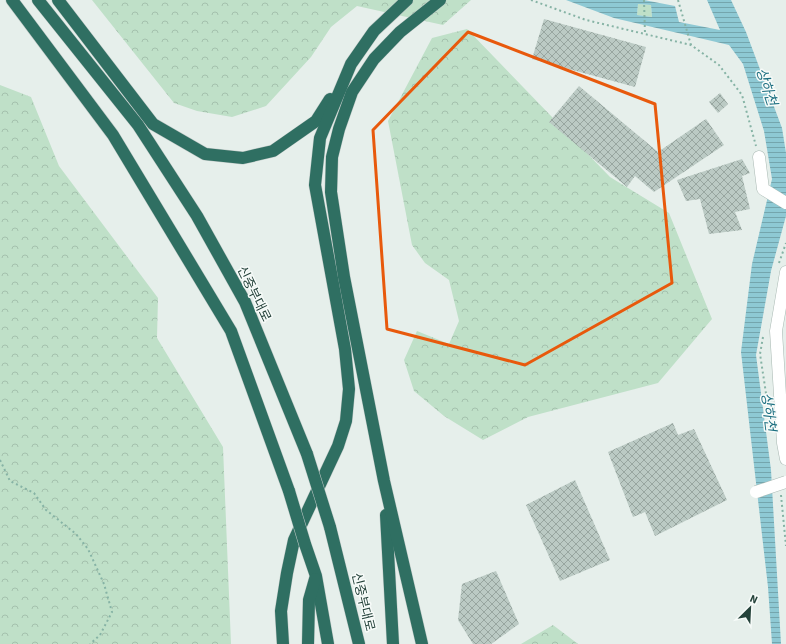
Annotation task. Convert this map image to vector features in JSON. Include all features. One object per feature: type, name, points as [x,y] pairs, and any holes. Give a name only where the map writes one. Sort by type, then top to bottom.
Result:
[{"type":"highway","points":[[12,0],[113,135],[231,331],[289,491],[316,576],[328,644]]},
{"type":"highway","name":"신중부대로","points":[[38,0],[138,125],[197,216],[245,302],[307,454],[330,528],[359,644]]},
{"type":"highway","points":[[58,0],[153,124],[205,154],[243,158],[273,152],[316,121],[351,64],[374,31],[407,0]]},
{"type":"highway","points":[[422,644],[384,481],[344,277],[331,192],[332,157],[339,129],[352,92],[374,59],[400,32],[440,0]]},
{"type":"highway","points":[[283,644],[281,611],[286,573],[294,540],[338,446],[346,421],[349,389],[345,349],[315,185],[320,138],[351,64]]},
{"type":"highway","points":[[384,481],[393,644]]},
{"type":"highway","points":[[308,644],[309,600],[316,576]]},
{"type":"street","points":[[759,157],[763,189],[786,203]]},
{"type":"street","points":[[786,272],[776,332],[783,444],[786,459]]},
{"type":"street","points":[[756,492],[786,482]]},
{"type":"path","points":[[531,0],[586,20],[691,45],[719,65],[742,95],[759,157]]},
{"type":"path","points":[[644,0],[645,34]]},
{"type":"path","points":[[678,0],[691,45]]},
{"type":"path","points":[[0,460],[10,481],[34,493],[46,510],[76,534],[88,549],[104,584],[112,612],[100,635],[90,644]]},
{"type":"highlighted area","points":[[468,32],[655,104],[672,283],[525,365],[387,329],[373,130]]},
{"type":"green space","points":[[92,0],[471,0],[443,25],[357,6],[331,27],[311,57],[266,106],[232,117],[197,111],[174,103]]},
{"type":"green space","points":[[638,4],[651,5],[652,17],[637,15]]},
{"type":"green space","points":[[467,29],[610,177],[669,213],[712,319],[658,383],[528,417],[483,440],[444,416],[414,391],[404,360],[417,331],[449,344],[459,321],[449,280],[425,263],[412,245],[388,121],[432,38]]},
{"type":"green space","points":[[0,85],[31,97],[59,166],[158,298],[157,338],[223,447],[231,644],[0,644]]},
{"type":"green space","points":[[553,625],[578,644],[521,644]]},
{"type":"water","name":"상하천","points":[[566,0],[644,0],[675,6],[679,22],[720,30],[707,0],[731,0],[746,32],[782,128],[786,153],[786,216],[771,271],[756,355],[771,470],[781,644],[772,644],[768,587],[741,352],[752,264],[772,179],[764,131],[743,64],[729,45],[614,18]],"holes":[[[638,4],[651,5],[652,17],[637,15]]]},
{"type":"building","points":[[544,19],[646,47],[635,87],[532,59]]},
{"type":"building","points":[[579,86],[658,152],[706,119],[724,145],[654,192],[635,176],[627,187],[549,122]]},
{"type":"building","points":[[720,93],[728,104],[718,113],[709,102]]},
{"type":"building","points":[[742,159],[750,173],[742,176],[750,209],[735,212],[742,230],[709,234],[700,199],[686,201],[677,180]]},
{"type":"building","points":[[673,423],[678,435],[694,429],[727,500],[655,536],[645,512],[633,517],[608,452]]},
{"type":"building","points":[[575,480],[610,560],[560,581],[526,505]]},
{"type":"building","points":[[496,571],[519,624],[491,644],[473,644],[458,620],[462,584]]}]
